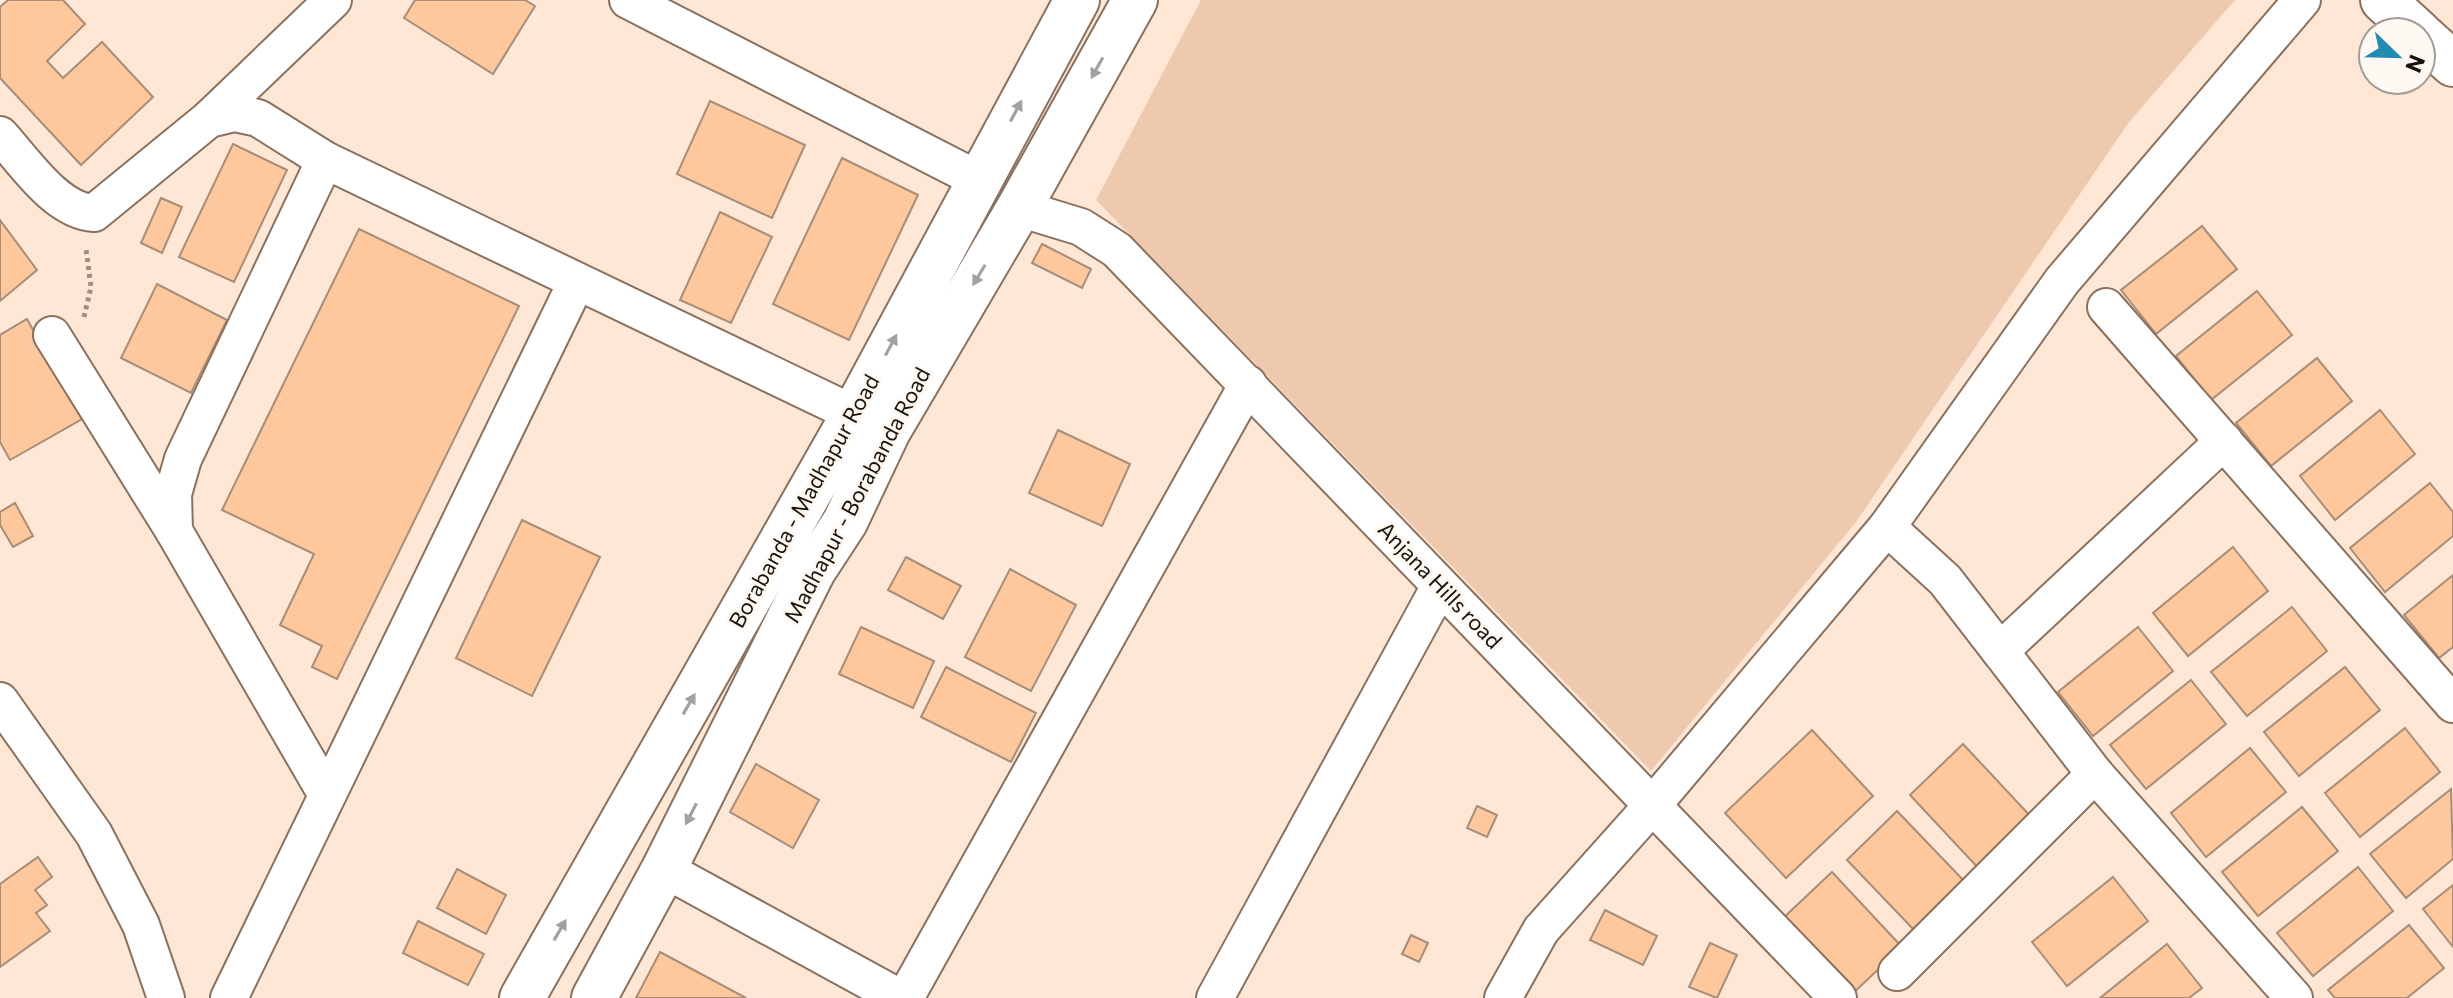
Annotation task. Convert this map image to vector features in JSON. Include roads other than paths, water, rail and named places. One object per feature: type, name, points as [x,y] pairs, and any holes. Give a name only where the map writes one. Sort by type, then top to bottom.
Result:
[{"type":"street","points":[[0,135],[65,203],[80,212],[94,213],[209,119],[333,0]]},
{"type":"street","points":[[628,0],[979,180]]},
{"type":"street","name":"Borabanda - Madhapur Road","points":[[522,998],[854,414],[1077,0]]},
{"type":"street","name":"Madhapur - Borabanda Road","points":[[594,998],[664,869],[813,571],[845,522],[888,431],[1019,208],[1135,0]]},
{"type":"street","points":[[1503,998],[1541,930],[1651,807],[1887,527],[2062,281],[2302,0]]},
{"type":"street","points":[[2383,0],[2400,16]]},
{"type":"street","points":[[2437,50],[2453,64]]},
{"type":"street","points":[[209,119],[234,113],[258,118],[325,160],[854,414]]},
{"type":"street","points":[[174,531],[173,494],[183,459],[325,160]]},
{"type":"street","name":"Anjana Hills road","points":[[1019,208],[1100,236],[1248,384],[1651,807],[1838,998]]},
{"type":"street","points":[[229,998],[576,283]]},
{"type":"street","points":[[2106,307],[2453,704]]},
{"type":"street","points":[[61,348],[174,531],[327,795]]},
{"type":"street","points":[[664,869],[903,998],[1248,384]]},
{"type":"street","points":[[2000,651],[2224,441]]},
{"type":"street","points":[[1887,527],[1945,580],[2095,774],[2294,998]]},
{"type":"street","points":[[1215,998],[1440,586]]},
{"type":"street","points":[[0,701],[94,834],[141,925],[166,998]]},
{"type":"street","points":[[1897,972],[2095,774]]}]
